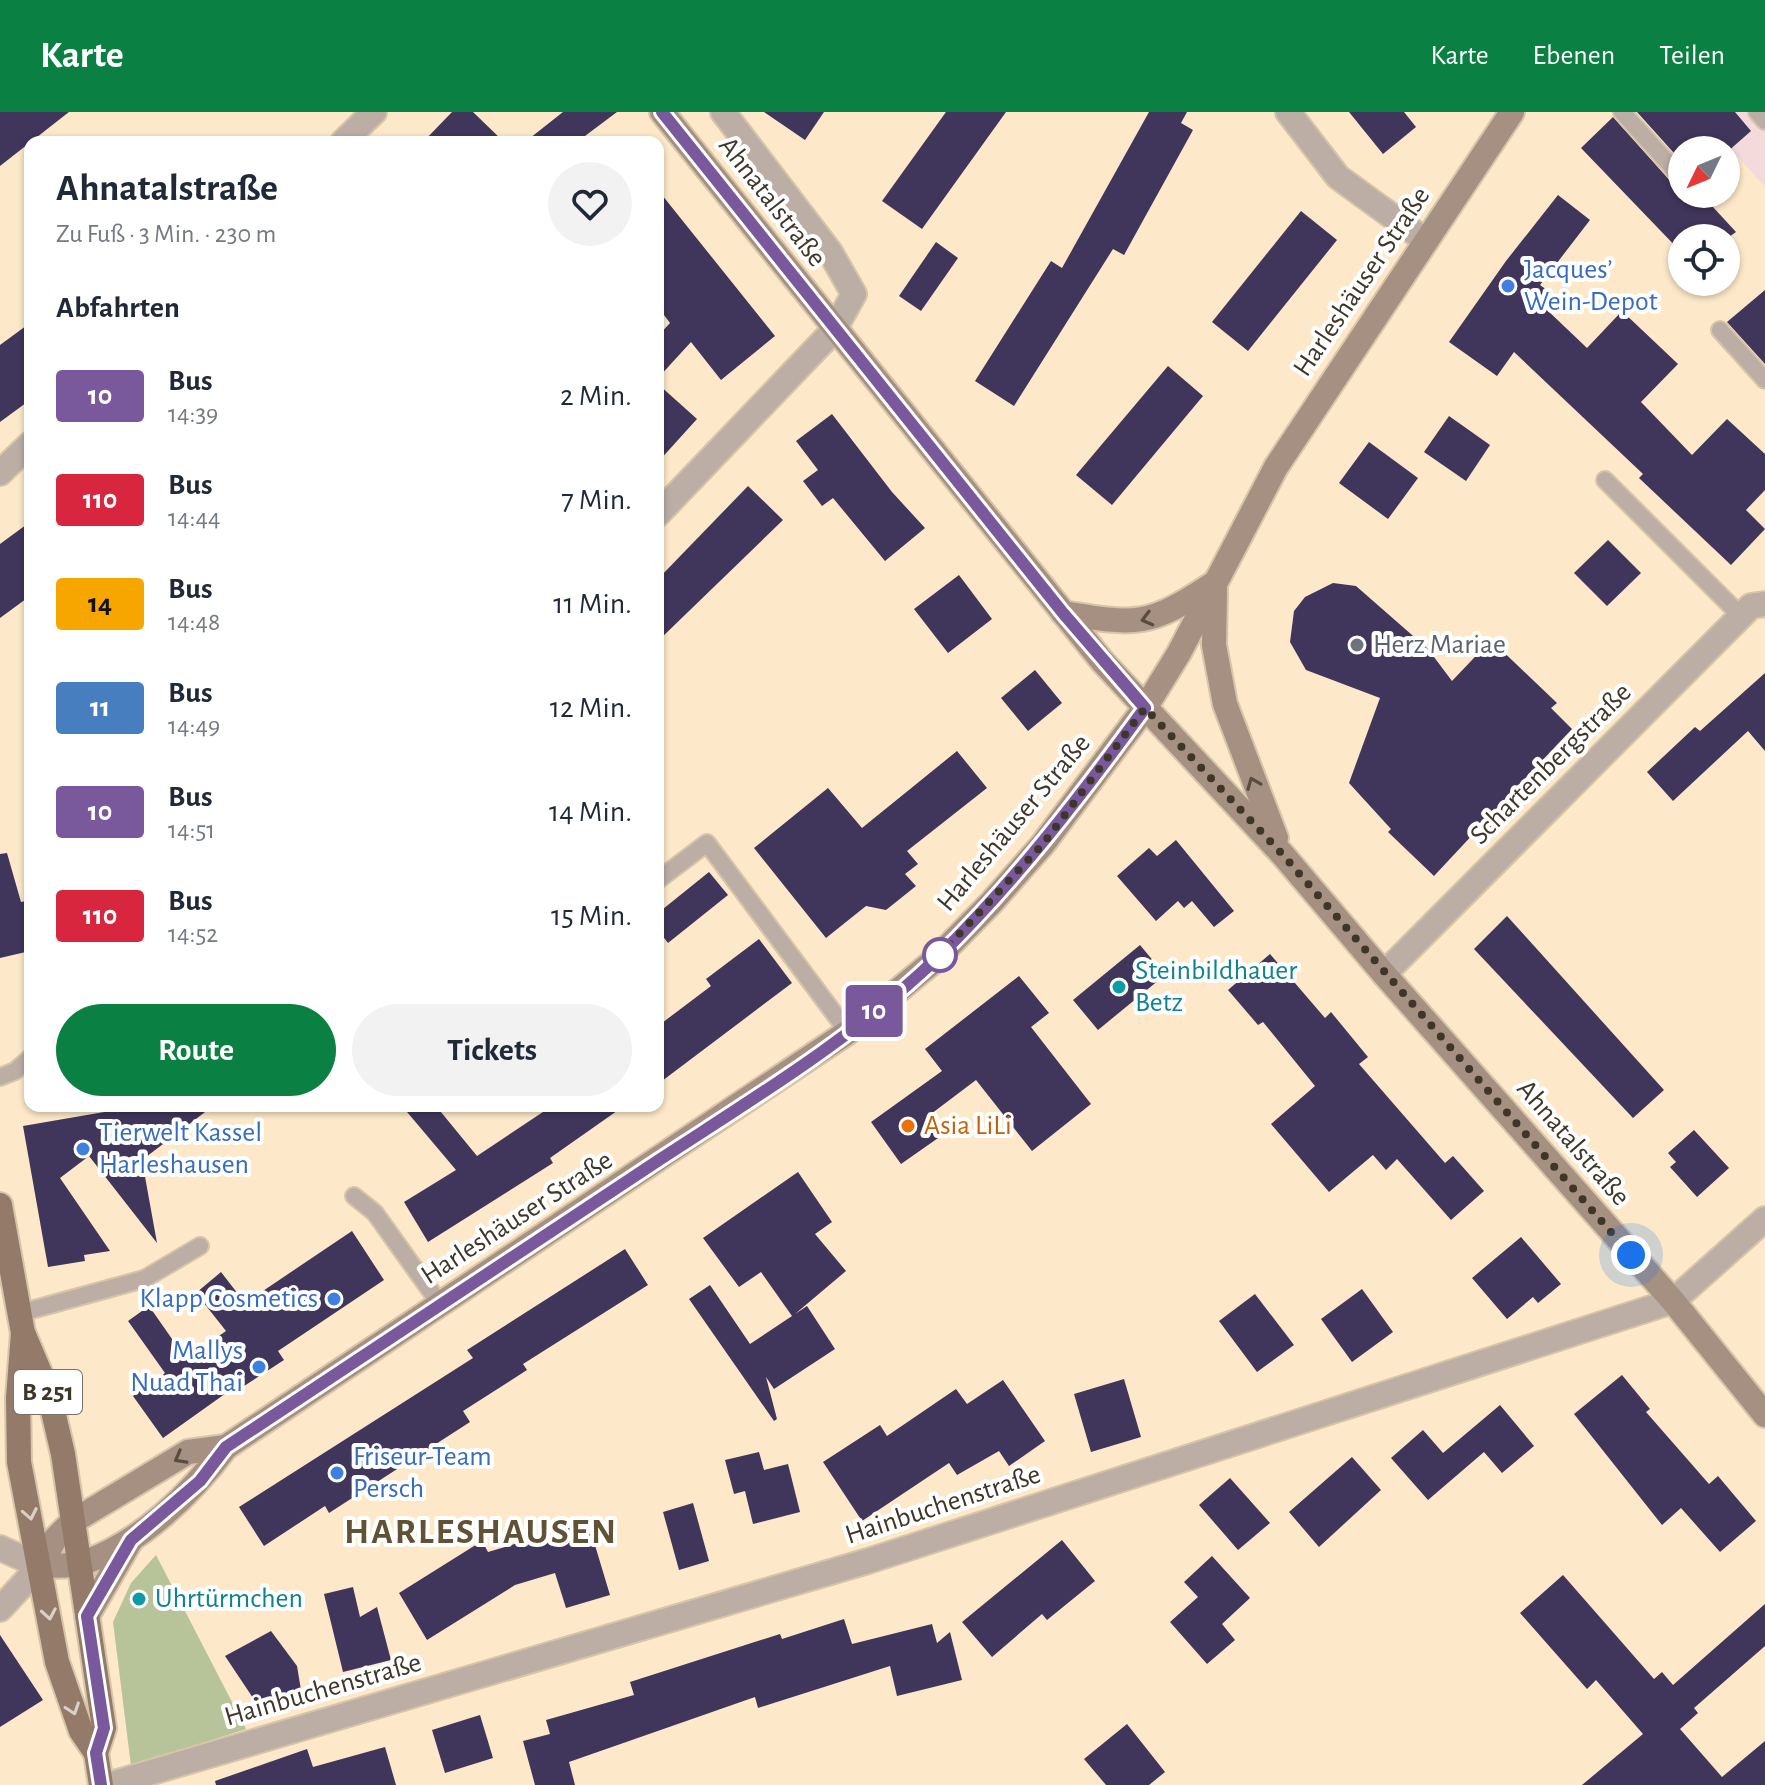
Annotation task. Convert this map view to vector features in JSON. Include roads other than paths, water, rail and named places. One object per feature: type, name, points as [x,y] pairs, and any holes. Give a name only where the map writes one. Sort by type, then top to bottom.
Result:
[{"type":"main road","name":"Ahnatalstraße","points":[[662,112],[1063,613],[1145,708],[1283,855],[1673,1301],[1765,1415]]},
{"type":"main road","name":"Harleshäuser Straße","points":[[40,1566],[81,1564],[131,1540],[200,1481],[226,1447],[848,1032],[935,960],[1043,844],[1145,708],[1276,467],[1512,112]]},
{"type":"main road","points":[[1063,613],[1130,623],[1172,612],[1215,583]]},
{"type":"main road","points":[[1215,583],[1214,645],[1225,704],[1250,777],[1283,855]]},
{"type":"main road","name":"B 251","points":[[0,1205],[22,1323],[49,1394],[63,1454],[104,1728],[96,1753]]},
{"type":"main road","name":"B 251","points":[[22,1323],[19,1462],[57,1662],[81,1731],[96,1753],[101,1785]]},
{"type":"main road","name":"Harleshäuser Straße","points":[[40,1566],[55,1539],[72,1522],[188,1452],[226,1447]]},
{"type":"main road","name":"Harleshäuser Straße","points":[[87,1616],[131,1540]]},
{"type":"street","points":[[349,136],[374,112]]},
{"type":"street","name":"Ahnatalstraße","points":[[723,112],[830,252],[854,294],[834,330]]},
{"type":"street","points":[[1288,112],[1338,177],[1426,241]]},
{"type":"street","points":[[664,508],[834,330]]},
{"type":"street","points":[[0,473],[24,450]]},
{"type":"street","name":"Schartenbergstraße","points":[[1384,974],[1751,606],[1765,604]]},
{"type":"street","name":"Hainbuchenstraße","points":[[108,1785],[868,1561],[1673,1301],[1765,1219]]},
{"type":"street","points":[[0,1548],[40,1566],[0,1609]]},
{"type":"lane","points":[[1622,112],[1668,163]]},
{"type":"lane","points":[[1757,112],[1765,121]]},
{"type":"lane","points":[[1720,330],[1765,380]]},
{"type":"lane","points":[[1605,480],[1741,616]]},
{"type":"lane","points":[[664,875],[707,843],[848,1032]]},
{"type":"lane","points":[[0,1077],[24,1063]]},
{"type":"lane","points":[[354,1196],[375,1213],[440,1304]]},
{"type":"lane","points":[[22,1323],[144,1279],[200,1246]]},
{"type":"place","name":"Jacques’ Wein-Depot","points":[[1508,286]]},
{"type":"place","name":"Herz Mariae","points":[[1357,645]]},
{"type":"place","name":"Steinbildhauer Betz","points":[[1119,987]]},
{"type":"place","name":"Asia LiLi","points":[[908,1126]]},
{"type":"place","name":"Tierwelt Kassel Harleshausen","points":[[83,1149]]},
{"type":"place","name":"Klapp Cosmetics","points":[[334,1299]]},
{"type":"place","name":"Mallys Nuad Thai","points":[[259,1367]]},
{"type":"place","name":"Friseur-Team Persch","points":[[337,1473]]},
{"type":"place","name":"Uhrtürmchen","points":[[139,1599]]},
{"type":"district","name":"HARLESHAUSEN","points":[[481,1532]]}]
